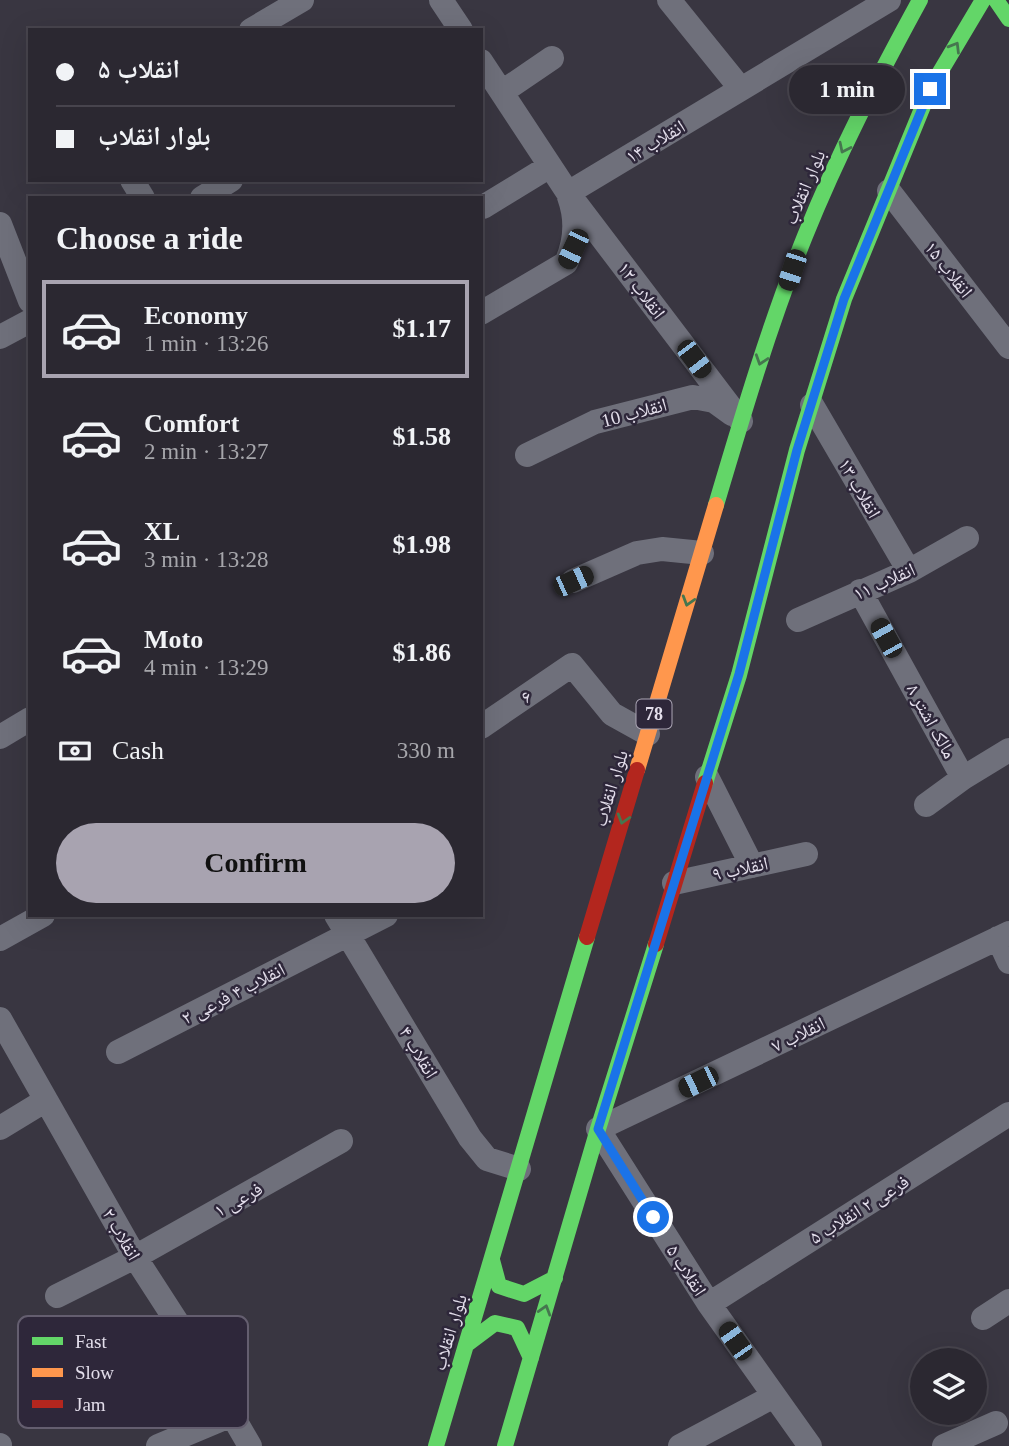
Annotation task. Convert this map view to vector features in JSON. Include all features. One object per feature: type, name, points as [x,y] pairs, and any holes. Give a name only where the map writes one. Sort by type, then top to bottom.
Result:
[{"type":"main road","name":"بلوار انقلاب","points":[[436,1446],[741,421],[792,270],[850,135],[920,0]]},
{"type":"main road","points":[[505,1446],[598,1129],[739,674],[797,450],[844,299],[930,89],[983,0]]},
{"type":"main road","points":[[996,0],[1009,18]]},
{"type":"main road","points":[[492,1260],[499,1286],[524,1294],[555,1278]]},
{"type":"main road","points":[[467,1344],[495,1323],[517,1328],[531,1358]]},
{"type":"street","points":[[254,28],[302,0]]},
{"type":"street","points":[[441,0],[460,28]]},
{"type":"street","points":[[669,0],[741,89]]},
{"type":"street","name":"انقلاب ۱۴","points":[[568,193],[889,0]]},
{"type":"street","points":[[502,92],[552,58]]},
{"type":"street","name":"انقلاب ۱۲","points":[[483,64],[568,193],[741,421]]},
{"type":"street","points":[[483,207],[550,166]]},
{"type":"street","points":[[205,196],[228,182]]},
{"type":"street","name":"انقلاب ۱۵","points":[[889,191],[1009,347]]},
{"type":"street","points":[[483,312],[566,263],[573,249],[575,215],[568,193]]},
{"type":"street","points":[[0,224],[28,296]]},
{"type":"street","points":[[0,337],[28,322]]},
{"type":"street","name":"انقلاب 10","points":[[527,455],[595,422],[693,397],[714,401],[741,421]]},
{"type":"street","name":"انقلاب ۱۳","points":[[811,405],[909,571]]},
{"type":"street","name":"انقلاب ۱۱","points":[[798,620],[909,571],[967,538]]},
{"type":"street","points":[[573,581],[636,553],[662,549],[702,553]]},
{"type":"street","name":"مالک اشتر ۸","points":[[860,591],[963,778]]},
{"type":"street","name":"۶","points":[[483,726],[572,665],[612,714],[648,734]]},
{"type":"street","points":[[0,737],[28,720]]},
{"type":"street","name":"مالک اشتر ۸","points":[[926,805],[1009,750]]},
{"type":"street","points":[[707,777],[752,866]]},
{"type":"street","name":"انقلاب ۹","points":[[674,883],[806,854]]},
{"type":"street","points":[[0,939],[39,917]]},
{"type":"street","name":"انقلاب ۴ فرعی ۲","points":[[118,1052],[341,925],[377,917]]},
{"type":"street","name":"انقلاب ۴","points":[[341,925],[470,1138],[487,1159],[519,1170]]},
{"type":"street","points":[[1003,936],[1009,962]]},
{"type":"street","name":"انقلاب ۷","points":[[598,1129],[1003,936]]},
{"type":"street","name":"انقلاب ۲","points":[[0,1018],[135,1257],[173,1316]]},
{"type":"street","points":[[0,1128],[46,1100]]},
{"type":"street","name":"فرعی ۲ انقلاب ۵","points":[[709,1304],[1009,1114]]},
{"type":"street","name":"انقلاب ۵","points":[[598,1129],[709,1304],[810,1446]]},
{"type":"street","name":"فرعی ۱","points":[[57,1296],[135,1257],[341,1141]]},
{"type":"street","points":[[983,1318],[1009,1301]]},
{"type":"street","points":[[680,1446],[774,1396]]},
{"type":"street","points":[[944,1446],[996,1423]]},
{"type":"street","points":[[158,1446],[201,1428]]},
{"type":"street","name":"انقلاب ۲","points":[[240,1428],[250,1446]]},
{"type":"traffic: fast","points":[[716,505],[769,335],[805,236],[859,116],[920,0]]},
{"type":"traffic: fast","points":[[705,783],[739,675],[797,450],[844,299],[930,89],[983,0]]},
{"type":"traffic: fast","points":[[996,0],[1009,19]]},
{"type":"traffic: fast","points":[[436,1446],[587,937]]},
{"type":"traffic: fast","points":[[505,1446],[598,1129],[656,944]]},
{"type":"traffic: fast","points":[[492,1260],[499,1286],[524,1294],[555,1278]]},
{"type":"traffic: fast","points":[[467,1344],[495,1323],[517,1328],[531,1358]]},
{"type":"traffic: slow","points":[[637,770],[716,505]]},
{"type":"traffic: jam","points":[[587,937],[637,770]]},
{"type":"traffic: jam","points":[[656,944],[705,783]]},
{"type":"route","points":[[653,1217],[598,1129],[739,674],[797,450],[844,299],[930,89]]}]
